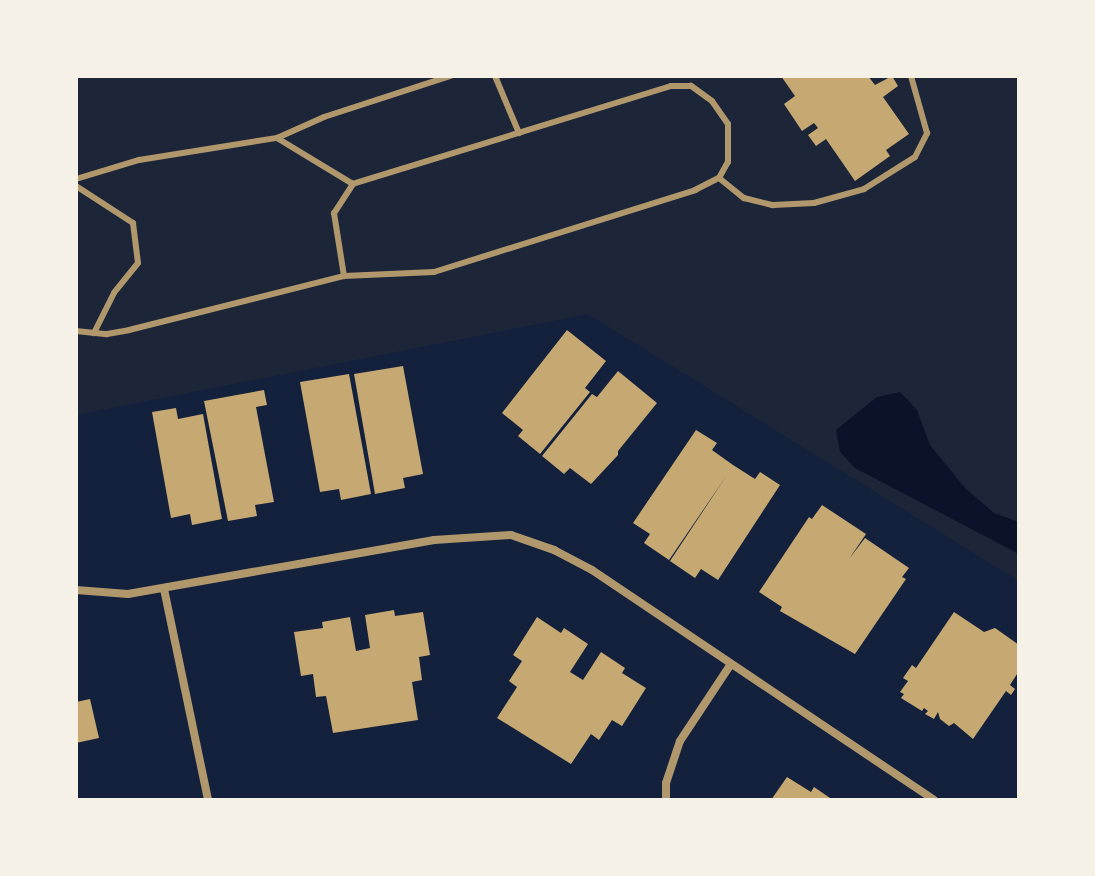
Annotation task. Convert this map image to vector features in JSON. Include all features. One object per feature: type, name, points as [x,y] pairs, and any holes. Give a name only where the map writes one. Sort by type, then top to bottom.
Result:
[{"type":"street","points":[[76,590],[128,594],[434,540],[511,535],[554,550],[592,570],[934,800]]},
{"type":"street","points":[[164,589],[208,800]]},
{"type":"street","points":[[666,800],[666,783],[680,741],[731,664]]},
{"type":"lane","points":[[76,179],[139,160],[277,138],[324,117],[450,76]]},
{"type":"lane","points":[[495,76],[519,133]]},
{"type":"lane","points":[[719,178],[744,198],[773,205],[814,203],[864,189],[915,157],[927,133],[911,76]]},
{"type":"lane","points":[[76,331],[129,330],[344,276],[434,272],[695,190],[719,178],[728,162],[728,124],[712,101],[691,86],[671,86],[353,184],[334,213],[344,276]]},
{"type":"lane","points":[[277,138],[353,184]]},
{"type":"lane","points":[[76,186],[133,223],[138,263],[114,293],[94,333]]},
{"type":"shaded area","points":[[76,76],[1019,76],[1019,581],[588,314],[76,415]]},
{"type":"shaded area","points":[[900,392],[917,410],[930,445],[966,489],[994,513],[1019,522],[1019,554],[855,468],[840,452],[836,430],[877,397]]},
{"type":"building","points":[[781,76],[868,76],[875,85],[892,76],[898,86],[883,97],[909,134],[886,150],[890,156],[855,181],[826,139],[816,146],[808,135],[818,128],[814,123],[802,131],[784,104],[795,96]]},
{"type":"building","points":[[567,330],[606,361],[585,388],[590,392],[540,454],[518,436],[523,430],[502,413]]},
{"type":"building","points":[[403,366],[423,474],[403,478],[405,488],[375,494],[354,374]]},
{"type":"building","points":[[618,371],[657,403],[618,451],[618,455],[591,484],[570,468],[564,474],[542,456],[592,394],[597,397]]},
{"type":"building","points":[[349,374],[371,494],[341,500],[339,489],[320,492],[300,382]]},
{"type":"building","points":[[264,390],[267,405],[256,407],[274,502],[255,505],[257,516],[228,521],[204,401]]},
{"type":"building","points":[[176,408],[178,419],[203,414],[222,519],[192,525],[190,514],[171,518],[152,412]]},
{"type":"building","points":[[696,430],[717,443],[712,450],[733,465],[755,479],[760,472],[780,485],[718,580],[701,569],[695,578],[670,561],[727,475],[669,560],[644,543],[650,534],[633,523]]},
{"type":"building","points":[[822,505],[866,534],[849,559],[865,538],[909,568],[902,577],[906,579],[855,654],[780,611],[782,607],[759,592],[809,517],[812,519]]},
{"type":"building","points":[[394,610],[395,616],[423,612],[430,655],[419,657],[422,680],[412,682],[418,720],[333,733],[326,696],[316,697],[313,674],[301,676],[294,632],[323,628],[322,622],[350,617],[356,651],[370,648],[365,615]]},
{"type":"building","points":[[954,612],[984,632],[995,628],[1019,645],[1019,671],[1010,685],[1015,689],[1011,695],[1006,691],[973,739],[954,723],[949,726],[940,719],[938,712],[934,719],[925,714],[928,711],[924,708],[922,711],[901,698],[904,694],[900,692],[908,681],[903,678],[912,665],[916,668]]},
{"type":"building","points":[[537,617],[561,633],[564,628],[588,644],[570,672],[583,680],[601,652],[625,668],[622,673],[646,688],[622,726],[612,720],[599,740],[591,734],[571,764],[497,718],[517,687],[509,681],[522,661],[513,655]]},
{"type":"building","points":[[90,699],[99,738],[76,743],[76,702]]},
{"type":"building","points":[[787,777],[811,792],[814,787],[833,800],[771,800]]}]
